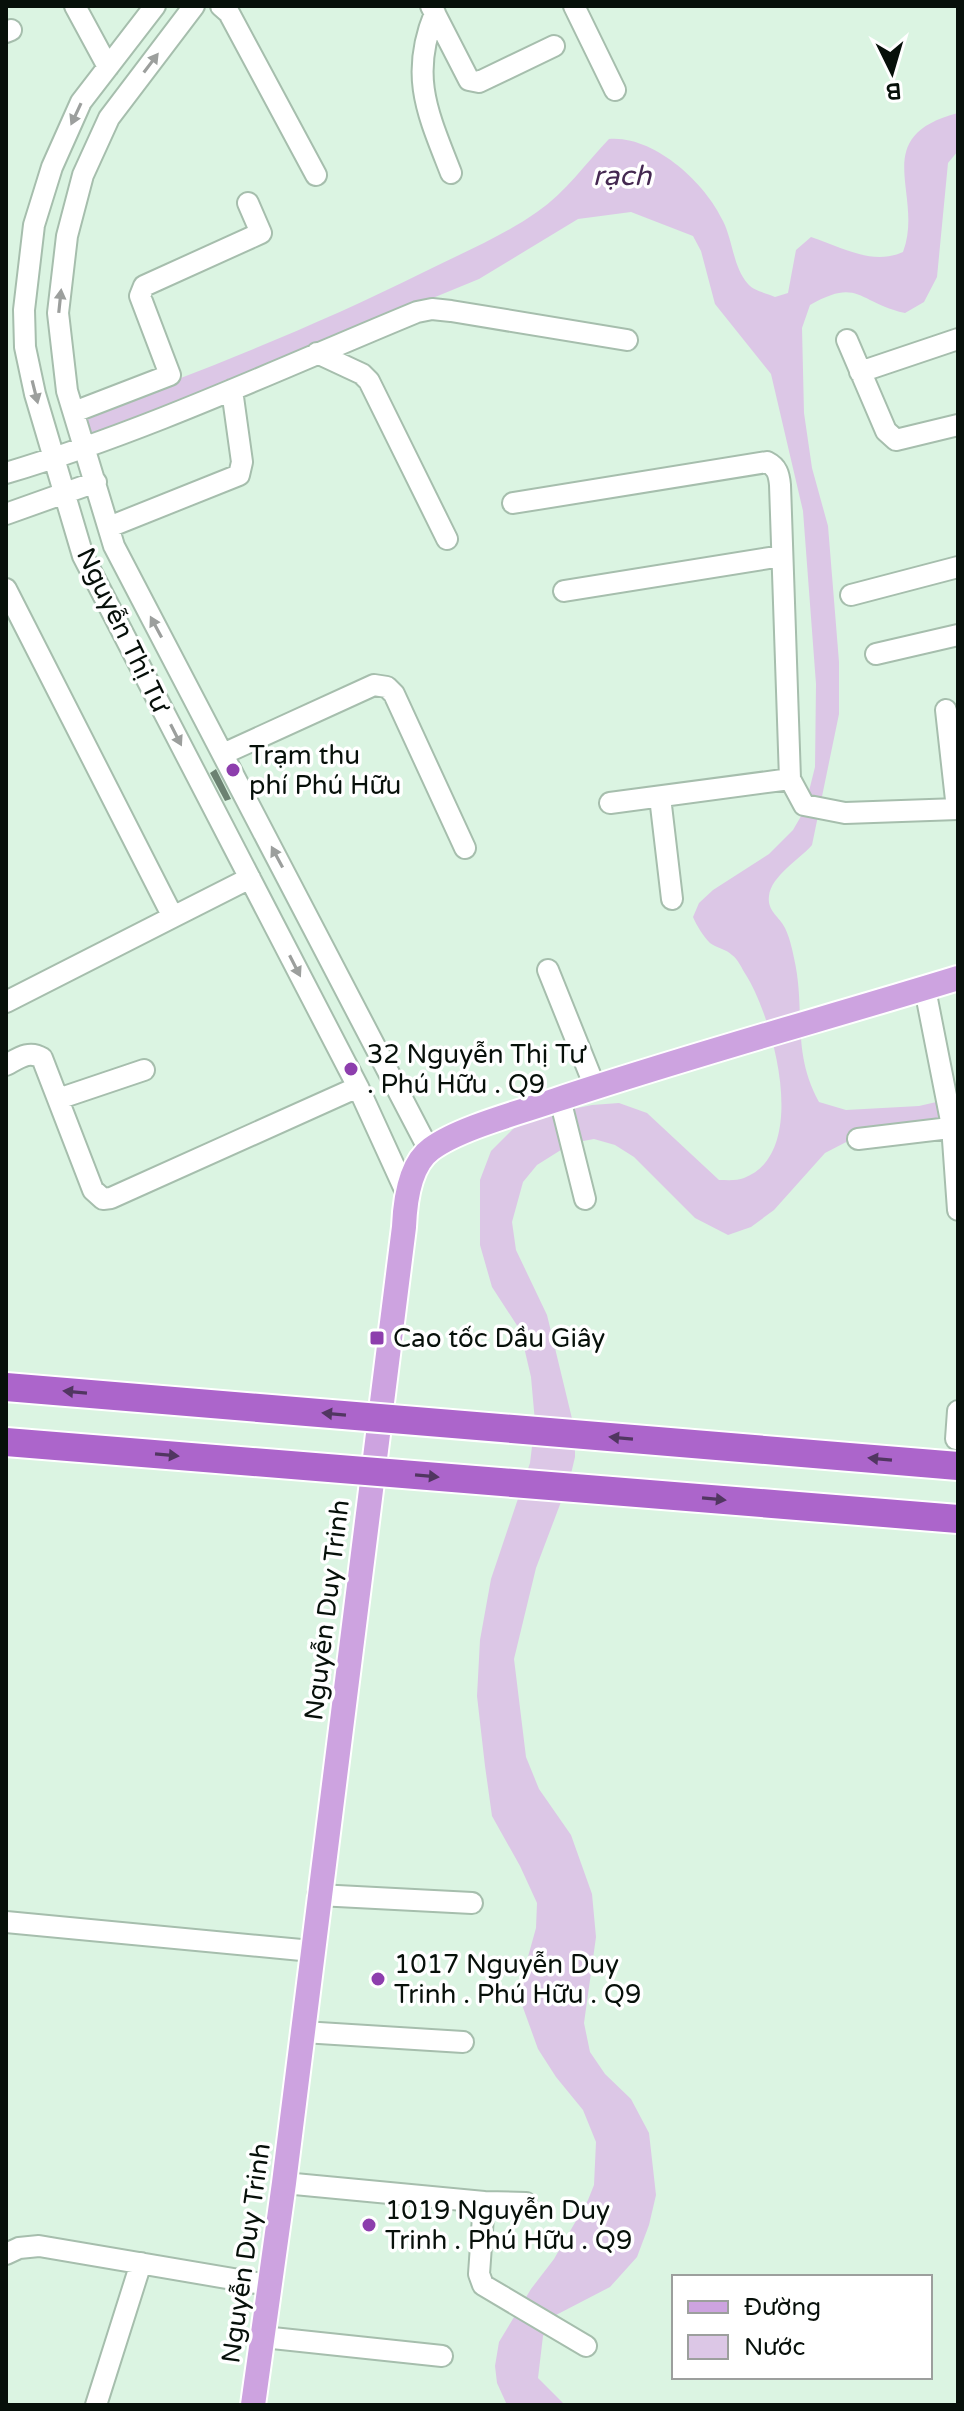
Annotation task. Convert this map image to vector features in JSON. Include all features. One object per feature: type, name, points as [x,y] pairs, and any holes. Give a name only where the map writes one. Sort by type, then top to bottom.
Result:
[{"type":"highway","points":[[6,1387],[957,1452]]},
{"type":"highway","points":[[6,1442],[958,1519]]},
{"type":"main road","points":[[429,1150],[469,1130],[595,1087],[958,978]]},
{"type":"main road","name":"Nguyễn Duy Trinh","points":[[253,2405],[284,2183],[406,1192],[429,1150]]},
{"type":"street","points":[[75,6],[108,67]]},
{"type":"street","name":"Nguyễn Thị Tư","points":[[155,6],[81,102],[52,167],[34,225],[24,310],[25,347],[35,394],[83,556],[358,1087],[406,1192]]},
{"type":"street","name":"Nguyễn Thị Tư","points":[[194,6],[109,118],[83,175],[67,236],[58,313],[67,391],[114,546],[429,1150]]},
{"type":"street","points":[[221,6],[229,13],[316,175]]},
{"type":"street","points":[[581,9],[615,90]]},
{"type":"street","points":[[433,10],[469,80],[473,82],[479,82],[554,46]]},
{"type":"street","points":[[433,10],[424,38],[422,60],[425,104],[451,173]]},
{"type":"street","points":[[74,412],[170,375],[140,291],[144,286],[261,233],[248,203]]},
{"type":"street","points":[[6,473],[86,449],[417,312],[432,309],[627,340]]},
{"type":"street","points":[[6,334],[25,347]]},
{"type":"street","points":[[860,372],[958,339]]},
{"type":"street","points":[[847,340],[886,431],[896,440],[958,425]]},
{"type":"street","points":[[317,353],[362,374],[369,381],[447,539]]},
{"type":"street","points":[[109,527],[239,475],[242,462],[232,390]]},
{"type":"street","points":[[513,503],[767,462],[773,465],[779,474],[790,779],[804,805],[845,813],[958,809],[946,710]]},
{"type":"street","points":[[6,514],[96,482]]},
{"type":"street","points":[[564,591],[782,556]]},
{"type":"street","points":[[851,595],[958,567]]},
{"type":"street","points":[[6,589],[173,917]]},
{"type":"street","points":[[876,654],[958,635]]},
{"type":"street","points":[[223,754],[374,685],[387,687],[394,694],[465,848]]},
{"type":"street","points":[[610,803],[790,779]]},
{"type":"street","points":[[660,797],[672,899]]},
{"type":"street","points":[[6,1002],[250,878]]},
{"type":"street","points":[[548,970],[595,1087]]},
{"type":"street","points":[[925,989],[954,1127],[958,1210]]},
{"type":"street","points":[[6,1065],[25,1054],[36,1054],[42,1058],[93,1190],[103,1199],[358,1087]]},
{"type":"street","points":[[58,1099],[144,1070]]},
{"type":"street","points":[[560,1099],[585,1199]]},
{"type":"street","points":[[858,1139],[954,1127]]},
{"type":"street","points":[[957,1452],[958,1411]]},
{"type":"street","points":[[318,1895],[472,1903]]},
{"type":"street","points":[[6,1922],[312,1951]]},
{"type":"street","points":[[303,2032],[463,2042]]},
{"type":"street","points":[[284,2183],[484,2202],[526,2203]]},
{"type":"street","points":[[484,2202],[479,2274],[483,2285],[586,2346]]},
{"type":"street","points":[[6,2254],[19,2248],[39,2246],[268,2285]]},
{"type":"street","points":[[96,2405],[141,2263]]},
{"type":"street","points":[[263,2337],[442,2356]]},
{"type":"water","name":"rạch","points":[[958,113],[958,151],[948,163],[937,277],[924,302],[905,313],[858,294],[839,293],[810,305],[802,328],[804,413],[812,468],[828,526],[839,662],[839,714],[812,845],[775,882],[769,901],[785,928],[791,946],[805,1065],[819,1102],[846,1110],[919,1106],[958,1097],[958,1123],[852,1139],[825,1153],[774,1210],[751,1227],[728,1235],[695,1218],[634,1157],[615,1145],[594,1139],[572,1143],[537,1165],[523,1182],[512,1222],[516,1250],[547,1315],[575,1431],[575,1457],[570,1478],[536,1568],[514,1659],[526,1757],[539,1789],[571,1835],[592,1894],[596,1937],[584,2023],[590,2052],[605,2074],[631,2099],[649,2133],[656,2195],[637,2257],[610,2287],[556,2315],[543,2336],[538,2378],[565,2405],[507,2405],[497,2383],[495,2366],[499,2342],[531,2289],[554,2259],[588,2200],[594,2185],[596,2142],[583,2110],[538,2049],[521,2002],[521,1982],[536,1928],[537,1903],[492,1816],[485,1766],[477,1696],[480,1640],[491,1579],[530,1463],[535,1422],[531,1377],[520,1330],[492,1287],[480,1245],[480,1180],[491,1151],[516,1126],[548,1114],[592,1105],[619,1103],[647,1113],[719,1180],[744,1178],[764,1164],[776,1142],[781,1114],[780,1083],[766,1021],[738,962],[730,953],[710,943],[693,917],[699,903],[713,890],[769,854],[793,830],[804,811],[815,767],[816,684],[803,511],[771,374],[715,304],[701,251],[693,236],[631,212],[578,219],[479,279],[92,438],[83,415],[298,330],[496,237],[547,204],[609,139],[643,145],[676,164],[715,206],[739,270],[748,284],[775,297],[788,293],[796,250],[811,237],[868,256],[891,256],[903,252],[908,230],[904,170],[906,152],[914,137],[930,123]]},
{"type":"building","points":[[216,769],[231,799],[225,801],[210,773]]},
{"type":"place","name":"Trạm thu phí Phú Hữu","points":[[233,770]]},
{"type":"place","name":"32 Nguyễn Thị Tư . Phú Hữu . Q9","points":[[351,1069]]},
{"type":"place","name":"Cao tốc Dầu Giây","points":[[377,1338]]},
{"type":"place","name":"1017 Nguyễn Duy Trinh . Phú Hữu . Q9","points":[[378,1979]]},
{"type":"place","name":"1019 Nguyễn Duy Trinh . Phú Hữu . Q9","points":[[369,2225]]}]
